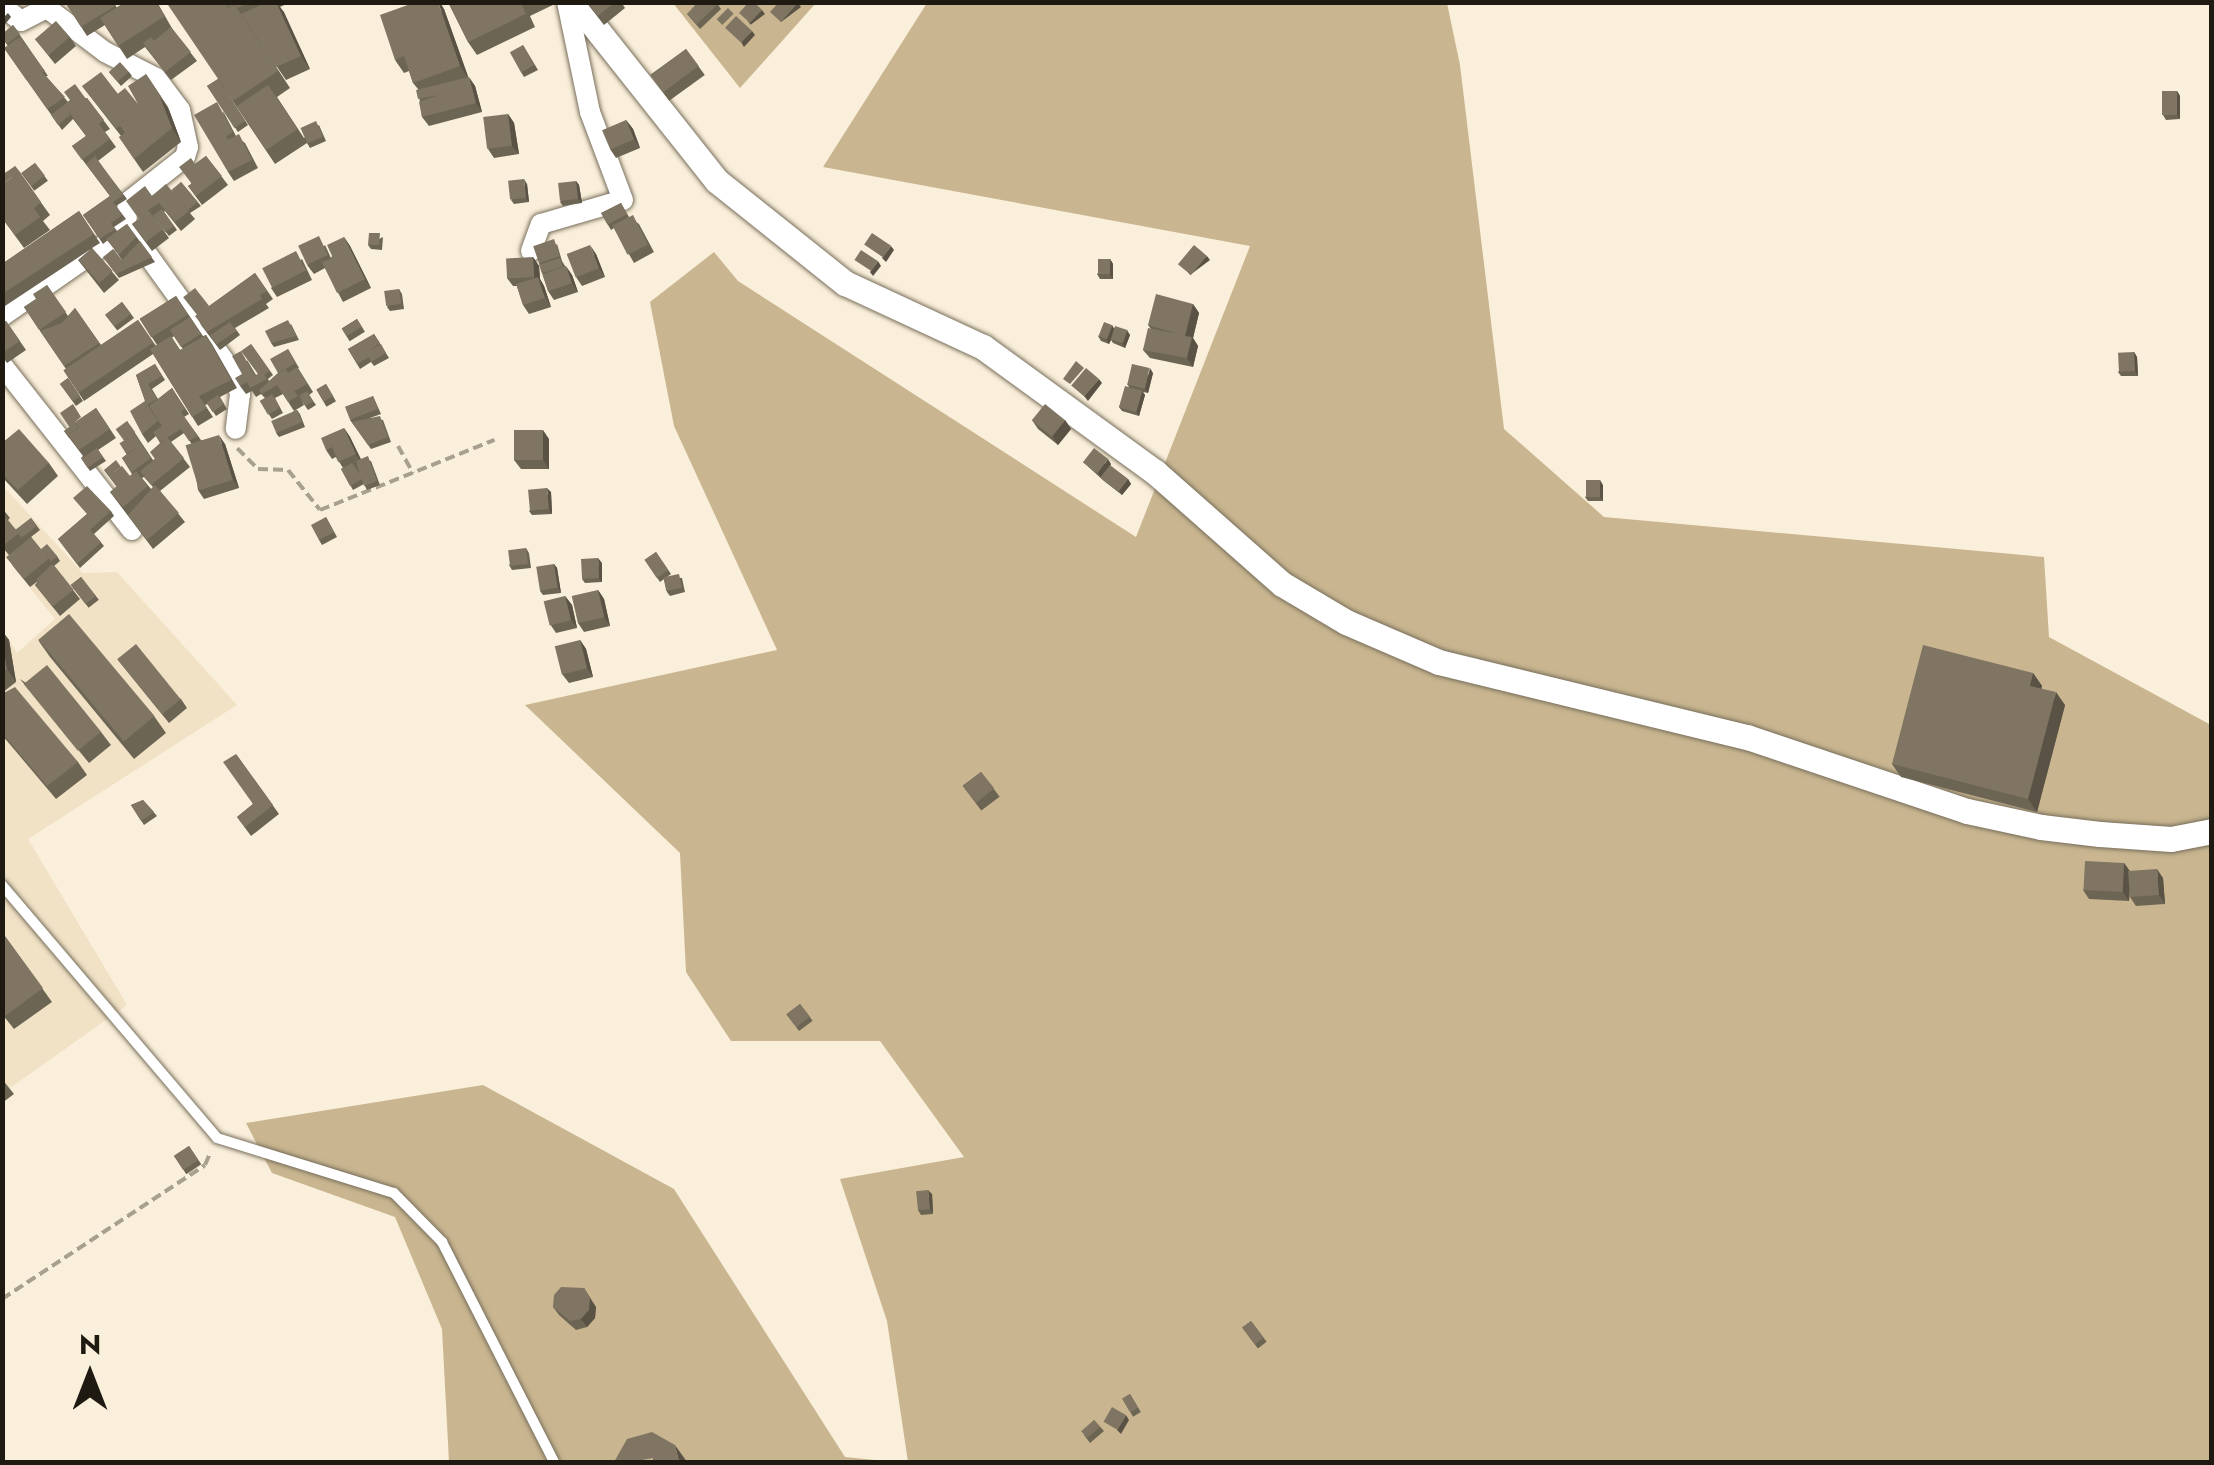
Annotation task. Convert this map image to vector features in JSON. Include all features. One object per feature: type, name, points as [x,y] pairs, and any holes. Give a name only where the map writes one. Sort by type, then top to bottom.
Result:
[{"type":"street","points":[[531,251],[541,224],[624,200],[590,112],[567,2]]},
{"type":"street","points":[[575,2],[717,181],[845,283],[983,347],[1156,472],[1282,584],[1346,622],[1439,662],[1747,737],[1967,811],[2041,827],[2118,835],[2171,839],[2212,831]]},
{"type":"street","points":[[2,6],[21,21],[47,8],[105,52],[156,78],[174,98],[187,154],[128,202],[126,225],[120,234],[2,316]]},
{"type":"street","points":[[126,225],[234,374],[240,394],[236,429]]},
{"type":"street","points":[[2,365],[132,530]]},
{"type":"lane","points":[[2,885],[217,1138],[394,1193],[442,1242],[554,1462]]},
{"type":"path","points":[[236,429],[240,452],[258,469],[288,470],[320,510],[494,440]]},
{"type":"path","points":[[398,446],[413,472]]},
{"type":"path","points":[[2,1299],[205,1165],[217,1138]]},
{"type":"shaded area","points":[[673,3],[816,3],[740,88]]},
{"type":"shaded area","points":[[927,3],[1447,3],[1460,65],[1504,429],[1604,517],[2044,557],[2049,637],[2211,725],[2211,1462],[908,1462],[887,1321],[840,1179],[964,1157],[880,1041],[731,1041],[686,972],[680,853],[525,705],[777,650],[674,426],[650,302],[714,252],[738,281],[1136,537],[1250,246],[823,167]]},
{"type":"shaded area","points":[[3,486],[83,573],[117,572],[237,705],[28,839],[127,1005],[3,1093],[2,641],[9,640],[17,653],[55,619],[3,554]]},
{"type":"shaded area","points":[[483,1085],[674,1189],[845,1457],[895,1462],[449,1462],[442,1329],[395,1217],[272,1173],[246,1123]]},
{"type":"building","points":[[65,2],[113,2],[115,6],[81,27]]},
{"type":"building","points":[[125,2],[156,2],[165,16],[118,46],[100,18]]},
{"type":"building","points":[[166,2],[225,2],[228,8],[235,5],[278,71],[233,101]]},
{"type":"building","points":[[226,2],[251,2],[237,8]]},
{"type":"building","points":[[276,2],[301,56],[276,67],[241,14]]},
{"type":"building","points":[[416,2],[438,2],[460,66],[413,83],[404,56],[395,60],[380,15]]},
{"type":"building","points":[[448,2],[522,2],[526,14],[468,42]]},
{"type":"building","points":[[587,2],[615,2],[598,16]]},
{"type":"building","points":[[698,2],[718,4],[697,24],[687,14]]},
{"type":"building","points":[[749,2],[762,10],[750,23],[739,13]]},
{"type":"building","points":[[779,2],[798,3],[781,22],[770,12]]},
{"type":"building","points":[[728,8],[734,14],[722,25],[717,19]]},
{"type":"building","points":[[736,16],[752,31],[741,43],[725,28]]},
{"type":"building","points":[[56,21],[70,37],[49,55],[35,39]]},
{"type":"building","points":[[13,25],[20,34],[7,44],[2,34]]},
{"type":"building","points":[[171,27],[191,52],[165,72],[143,43],[151,37],[154,41]]},
{"type":"building","points":[[20,37],[45,71],[40,70],[27,81],[4,48]]},
{"type":"building","points":[[523,45],[534,65],[521,72],[510,52]]},
{"type":"building","points":[[686,49],[699,66],[663,92],[651,75]]},
{"type":"building","points":[[120,62],[129,72],[118,82],[109,72]]},
{"type":"building","points":[[40,70],[65,97],[47,109],[26,79]]},
{"type":"building","points":[[101,72],[118,94],[100,108],[102,111],[82,86]]},
{"type":"building","points":[[146,74],[162,98],[116,128],[100,108],[125,88],[138,104],[128,86]]},
{"type":"building","points":[[469,77],[476,103],[422,117],[419,102],[439,95],[418,99],[416,90]]},
{"type":"building","points":[[218,79],[245,121],[234,128],[207,86]]},
{"type":"building","points":[[75,84],[86,99],[58,125],[51,115],[70,100],[64,92]]},
{"type":"building","points":[[268,85],[298,129],[266,150],[236,106]]},
{"type":"building","points":[[2162,91],[2177,91],[2177,115],[2162,115]]},
{"type":"building","points":[[160,97],[172,128],[134,159],[119,137],[125,133],[119,124]]},
{"type":"building","points":[[87,98],[104,120],[99,124],[110,139],[82,160],[72,146],[86,136],[69,112]]},
{"type":"building","points":[[217,102],[233,132],[226,136],[228,140],[239,134],[252,160],[228,172],[194,115]]},
{"type":"building","points":[[508,114],[512,146],[487,149],[483,117]]},
{"type":"building","points":[[626,120],[634,139],[610,149],[602,130]]},
{"type":"building","points":[[316,121],[323,137],[307,143],[300,128]]},
{"type":"building","points":[[95,156],[123,195],[113,202],[122,215],[111,223],[115,229],[100,239],[83,215],[110,196],[86,164]]},
{"type":"building","points":[[206,156],[222,176],[196,196],[179,167],[191,158],[195,164]]},
{"type":"building","points":[[35,163],[45,176],[31,186],[22,173]]},
{"type":"building","points":[[15,166],[20,172],[2,184],[2,175]]},
{"type":"building","points":[[20,172],[41,202],[34,208],[40,217],[15,235],[2,218],[2,184]]},
{"type":"building","points":[[524,179],[526,198],[510,200],[508,181]]},
{"type":"building","points":[[576,181],[578,199],[560,201],[558,183]]},
{"type":"building","points":[[181,182],[198,202],[188,210],[171,190]]},
{"type":"building","points":[[166,184],[189,211],[175,222],[159,203],[148,210],[163,229],[146,242],[132,224],[139,219],[126,201],[145,186],[152,196]]},
{"type":"building","points":[[621,203],[627,215],[607,225],[601,213]]},
{"type":"building","points":[[162,209],[174,226],[165,233],[153,215]]},
{"type":"building","points":[[79,211],[94,234],[2,294],[2,264]]},
{"type":"building","points":[[633,215],[648,244],[627,255],[613,225]]},
{"type":"building","points":[[127,224],[136,237],[119,255],[106,239]]},
{"type":"building","points":[[369,233],[380,233],[379,245],[368,245]]},
{"type":"building","points":[[872,233],[891,246],[883,257],[864,245]]},
{"type":"building","points":[[319,236],[328,255],[307,265],[298,246]]},
{"type":"building","points":[[344,237],[365,279],[337,293],[322,262],[333,258],[327,245]]},
{"type":"building","points":[[554,239],[560,256],[539,263],[533,246]]},
{"type":"building","points":[[140,241],[152,257],[116,274],[103,257],[113,249],[122,260]]},
{"type":"building","points":[[590,245],[599,268],[576,277],[567,254]]},
{"type":"building","points":[[1194,245],[1207,256],[1191,275],[1178,264]]},
{"type":"building","points":[[92,248],[113,271],[99,283],[79,260]]},
{"type":"building","points":[[861,250],[878,261],[871,271],[854,260]]},
{"type":"building","points":[[296,251],[306,271],[272,288],[262,268]]},
{"type":"building","points":[[533,257],[534,277],[507,278],[506,258]]},
{"type":"building","points":[[560,258],[563,267],[542,273],[539,265]]},
{"type":"building","points":[[1098,259],[1110,259],[1110,274],[1098,274]]},
{"type":"building","points":[[566,266],[572,283],[548,291],[542,274]]},
{"type":"building","points":[[255,273],[267,291],[260,295],[262,299],[207,332],[195,316]]},
{"type":"building","points":[[538,277],[545,298],[523,305],[516,284]]},
{"type":"building","points":[[47,285],[66,312],[39,330],[24,307],[36,299],[33,294]]},
{"type":"building","points":[[195,288],[209,306],[197,315],[183,297]]},
{"type":"building","points":[[399,289],[401,304],[386,306],[384,291]]},
{"type":"building","points":[[1156,294],[1193,304],[1185,336],[1192,337],[1187,358],[1143,350],[1148,328],[1179,334],[1148,325]]},
{"type":"building","points":[[176,296],[188,315],[151,337],[140,319]]},
{"type":"building","points":[[122,302],[131,314],[114,327],[105,315]]},
{"type":"building","points":[[75,308],[99,343],[64,366],[40,331],[62,323]]},
{"type":"building","points":[[190,317],[201,334],[181,347],[170,330]]},
{"type":"building","points":[[357,319],[362,327],[347,336],[342,329]]},
{"type":"building","points":[[138,320],[153,342],[78,393],[63,370]]},
{"type":"building","points":[[288,320],[296,336],[271,343],[265,331]]},
{"type":"building","points":[[6,321],[20,341],[2,353],[2,324]]},
{"type":"building","points":[[230,322],[236,331],[216,345],[210,335]]},
{"type":"building","points":[[1104,322],[1112,325],[1107,339],[1099,336]]},
{"type":"building","points":[[1115,326],[1127,330],[1123,343],[1111,339]]},
{"type":"building","points":[[374,334],[380,343],[369,351],[381,344],[386,353],[371,362],[369,357],[357,364],[348,349]]},
{"type":"building","points":[[206,335],[231,380],[199,396],[207,408],[192,417],[150,349],[171,336],[180,350]]},
{"type":"building","points":[[251,344],[270,371],[264,375],[262,371],[258,374],[241,351]]},
{"type":"building","points":[[288,349],[296,363],[278,373],[270,359]]},
{"type":"building","points":[[241,351],[255,376],[262,371],[267,379],[250,388],[247,382],[240,386],[235,378],[242,374],[232,356]]},
{"type":"building","points":[[2134,352],[2135,371],[2119,372],[2118,353]]},
{"type":"building","points":[[1076,361],[1084,368],[1070,384],[1063,379]]},
{"type":"building","points":[[155,364],[162,376],[148,384],[157,399],[147,405],[136,375]]},
{"type":"building","points":[[1132,364],[1150,368],[1145,389],[1127,384]]},
{"type":"building","points":[[297,367],[307,384],[294,391],[298,396],[288,402],[277,385],[262,394],[259,390],[285,368],[288,373]]},
{"type":"building","points":[[1086,368],[1099,379],[1084,397],[1071,386]]},
{"type":"building","points":[[68,378],[80,396],[73,401],[60,384]]},
{"type":"building","points":[[326,384],[333,396],[323,402],[316,390]]},
{"type":"building","points":[[1125,386],[1142,391],[1136,412],[1119,407]]},
{"type":"building","points":[[172,388],[185,409],[181,412],[198,436],[189,441],[181,429],[160,442],[153,432],[162,426],[149,406]]},
{"type":"building","points":[[307,391],[313,401],[305,406],[299,396]]},
{"type":"building","points":[[272,394],[280,408],[268,415],[260,401]]},
{"type":"building","points":[[218,395],[224,404],[213,412],[206,403]]},
{"type":"building","points":[[373,396],[378,409],[350,420],[345,407]]},
{"type":"building","points":[[145,401],[158,421],[142,434],[130,411]]},
{"type":"building","points":[[73,404],[81,417],[69,438],[64,431],[70,428],[60,413]]},
{"type":"building","points":[[1045,404],[1065,420],[1052,437],[1032,420]]},
{"type":"building","points":[[96,408],[110,429],[79,450],[68,434],[79,428],[75,422]]},
{"type":"building","points":[[297,410],[302,422],[276,433],[271,421]]},
{"type":"building","points":[[380,416],[388,437],[368,445],[352,422]]},
{"type":"building","points":[[127,421],[135,432],[124,441],[116,429]]},
{"type":"building","points":[[344,428],[356,454],[338,462],[332,447],[326,450],[321,438]]},
{"type":"building","points":[[19,429],[49,463],[18,490],[2,474],[2,443]]},
{"type":"building","points":[[514,430],[543,430],[543,460],[514,460]]},
{"type":"building","points":[[133,432],[151,458],[132,472],[122,458],[135,449],[127,437]]},
{"type":"building","points":[[219,435],[233,480],[199,490],[186,445]]},
{"type":"building","points":[[167,437],[184,458],[151,485],[140,471],[155,459],[150,452]]},
{"type":"building","points":[[128,438],[135,449],[126,454],[120,443]]},
{"type":"building","points":[[97,448],[103,457],[87,468],[81,459]]},
{"type":"building","points":[[1094,448],[1108,459],[1097,473],[1083,462]]},
{"type":"building","points":[[368,456],[377,481],[364,486],[362,479],[350,486],[341,469],[352,463],[360,474],[356,461]]},
{"type":"building","points":[[116,460],[121,467],[109,476],[112,480],[104,470]]},
{"type":"building","points":[[1110,465],[1128,479],[1118,492],[1100,478]]},
{"type":"building","points":[[122,466],[130,476],[136,471],[148,486],[123,507],[110,492],[117,486],[109,476]]},
{"type":"building","points":[[1586,480],[1600,480],[1600,497],[1586,497]]},
{"type":"building","points":[[155,485],[179,513],[147,540],[128,515]]},
{"type":"building","points":[[87,486],[111,511],[90,530],[101,542],[77,564],[58,539],[87,514],[73,498]]},
{"type":"building","points":[[547,488],[549,509],[530,511],[528,490]]},
{"type":"building","points":[[2,514],[19,533],[3,546],[2,546]]},
{"type":"building","points":[[326,517],[334,532],[319,540],[311,525]]},
{"type":"building","points":[[31,518],[37,526],[22,537],[16,529]]},
{"type":"building","points":[[31,537],[49,559],[24,579],[6,557]]},
{"type":"building","points":[[47,544],[57,556],[51,561],[41,549]]},
{"type":"building","points":[[526,548],[528,564],[510,566],[508,550]]},
{"type":"building","points":[[656,552],[668,570],[657,578],[644,560]]},
{"type":"building","points":[[598,558],[599,578],[582,579],[581,559]]},
{"type":"building","points":[[52,564],[56,568],[41,584],[36,580]]},
{"type":"building","points":[[554,564],[558,588],[540,591],[536,567]]},
{"type":"building","points":[[56,568],[74,590],[53,607],[35,585]]},
{"type":"building","points":[[679,574],[682,588],[666,591],[663,577]]},
{"type":"building","points":[[81,577],[96,596],[86,604],[71,585]]},
{"type":"building","points":[[598,590],[604,617],[578,623],[572,596]]},
{"type":"building","points":[[565,596],[571,620],[550,626],[544,601]]},
{"type":"building","points":[[69,614],[154,716],[124,742],[38,640]]},
{"type":"building","points":[[580,640],[587,668],[562,674],[555,646]]},
{"type":"building","points":[[2,642],[7,669],[2,673]]},
{"type":"building","points":[[136,644],[181,699],[162,714],[117,659]]},
{"type":"building","points":[[1923,645],[2033,673],[2030,686],[2056,692],[2028,799],[1892,764]]},
{"type":"building","points":[[47,665],[101,732],[78,751],[24,684]]},
{"type":"building","points":[[15,687],[78,762],[47,786],[2,733],[2,694]]},
{"type":"building","points":[[236,754],[273,805],[245,827],[237,817],[253,804],[223,762]]},
{"type":"building","points":[[981,772],[994,788],[976,803],[963,786]]},
{"type":"building","points":[[143,800],[154,812],[141,821],[131,805]]},
{"type":"building","points":[[2085,861],[2124,863],[2122,892],[2083,890]]},
{"type":"building","points":[[2157,869],[2159,895],[2130,897],[2128,871]]},
{"type":"building","points":[[2,932],[43,988],[5,1016],[2,1013]]},
{"type":"building","points":[[800,1004],[810,1017],[796,1027],[787,1014]]},
{"type":"building","points":[[189,1146],[198,1160],[183,1170],[174,1156]]},
{"type":"building","points":[[928,1190],[930,1209],[918,1210],[916,1191]]},
{"type":"building","points":[[561,1287],[584,1288],[590,1298],[589,1310],[581,1319],[570,1321],[553,1307],[554,1295]]},
{"type":"building","points":[[1251,1321],[1264,1338],[1255,1344],[1242,1328]]},
{"type":"building","points":[[1130,1394],[1138,1408],[1130,1412],[1122,1398]]},
{"type":"building","points":[[1112,1407],[1126,1415],[1117,1430],[1104,1422]]},
{"type":"building","points":[[1094,1420],[1100,1427],[1087,1438],[1081,1431]]},
{"type":"building","points":[[652,1432],[675,1445],[679,1462],[653,1462],[653,1458],[614,1462],[627,1439]]}]
